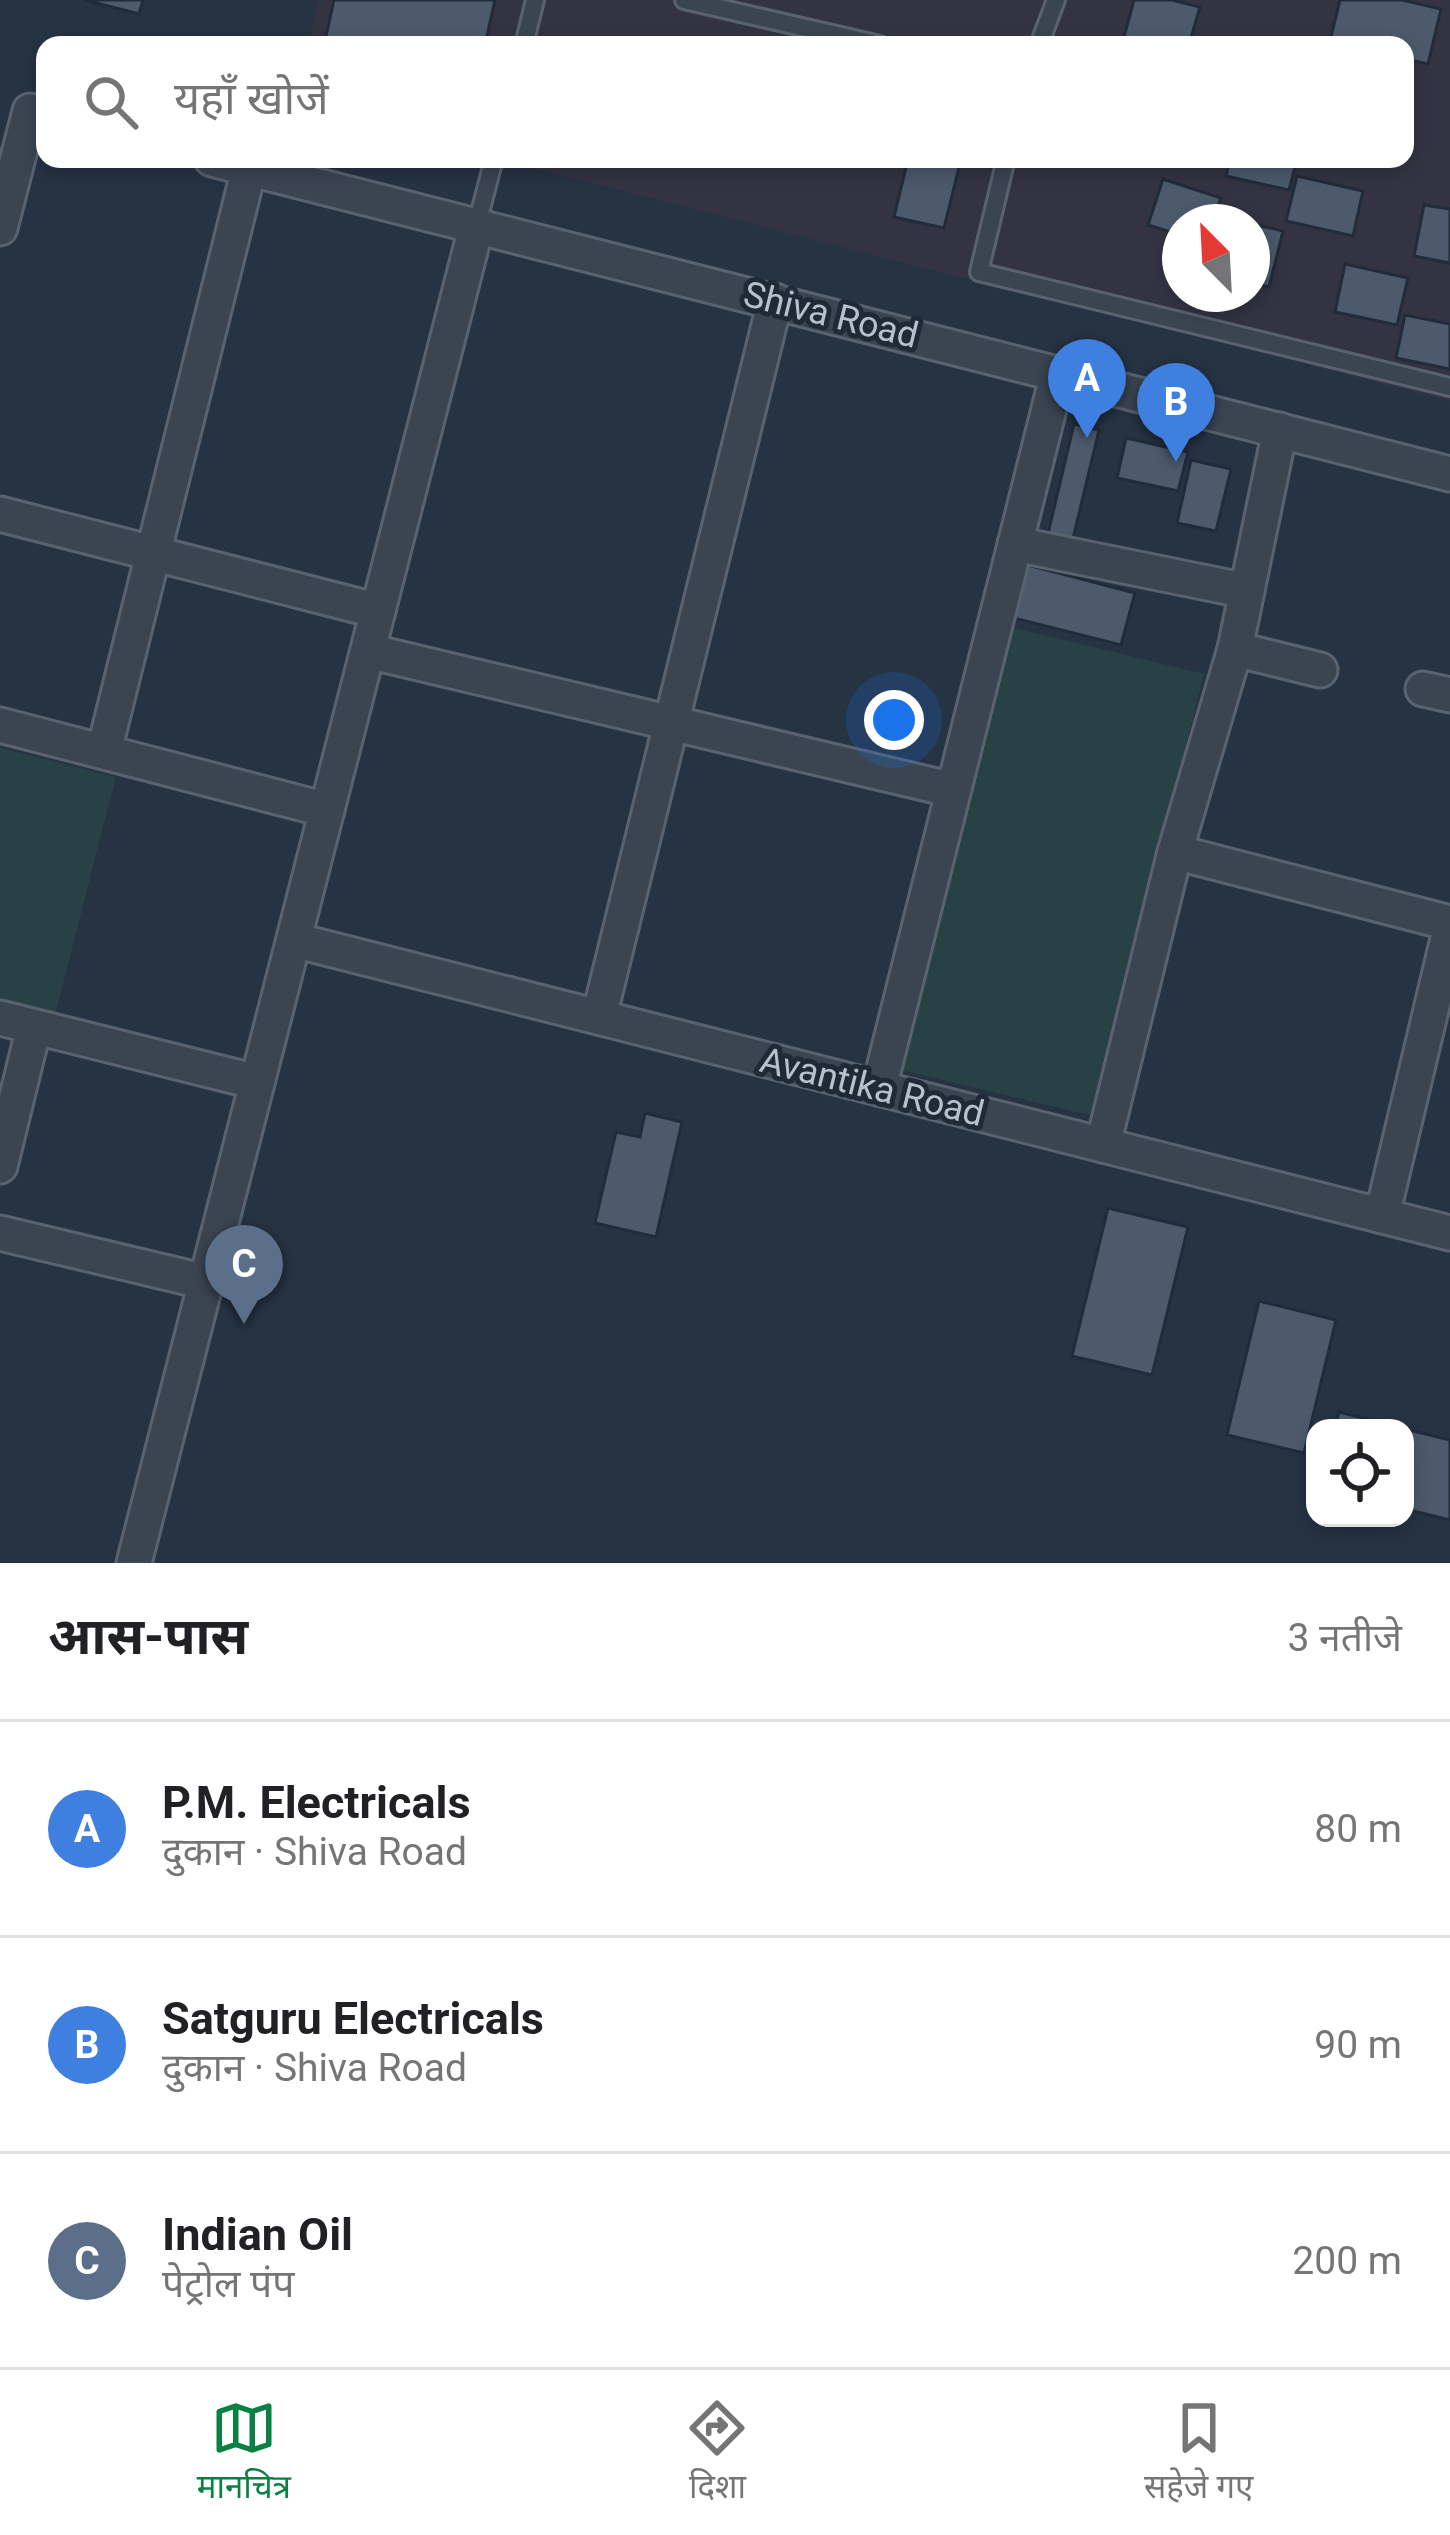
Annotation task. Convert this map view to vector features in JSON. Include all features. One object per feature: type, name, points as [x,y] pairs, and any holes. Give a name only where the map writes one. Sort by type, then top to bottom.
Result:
[{"type":"street","points":[[0,228],[25,110]]},
{"type":"street","name":"Shiva Road","points":[[245,168],[1450,474]]},
{"type":"street","points":[[104,752],[249,169]]},
{"type":"street","points":[[134,1563],[477,224]]},
{"type":"street","points":[[599,1017],[775,301]]},
{"type":"street","points":[[878,1088],[1058,373]]},
{"type":"street","points":[[1103,1145],[1175,852],[1235,649],[1280,430]]},
{"type":"street","points":[[0,514],[378,611]]},
{"type":"street","points":[[1015,544],[1247,590]]},
{"type":"street","points":[[1235,649],[1320,670]]},
{"type":"street","points":[[368,651],[953,790]]},
{"type":"street","points":[[0,725],[327,810]]},
{"type":"street","points":[[1175,852],[1450,926],[1382,1216]]},
{"type":"street","name":"Avantika Road","points":[[294,940],[1450,1233]]},
{"type":"street","points":[[0,1018],[257,1082]]},
{"type":"street","points":[[0,1166],[34,1027]]},
{"type":"street","points":[[0,1233],[206,1282]]},
{"type":"lane","points":[[526,36],[535,0]]},
{"type":"lane","points":[[684,0],[841,36]]},
{"type":"lane","points":[[1042,36],[1056,0]]},
{"type":"lane","points":[[477,224],[492,168]]},
{"type":"lane","points":[[1004,168],[979,272],[1450,387]]},
{"type":"shaded area","points":[[319,0],[1450,0],[1450,401],[531,168],[1414,168],[1414,36],[310,36]]},
{"type":"green space","points":[[1011,627],[1204,674],[1093,1116],[900,1070]]},
{"type":"green space","points":[[0,748],[116,777],[54,1019],[0,1006]]},
{"type":"building","points":[[85,0],[143,0],[139,14]]},
{"type":"building","points":[[334,0],[495,0],[487,36],[326,36]]},
{"type":"building","points":[[1134,0],[1172,0],[1200,7],[1192,36],[1124,36]]},
{"type":"building","points":[[1340,0],[1402,0],[1441,9],[1428,64],[1414,61],[1414,36],[1331,36]]},
{"type":"building","points":[[906,168],[959,168],[944,228],[894,217]]},
{"type":"building","points":[[1228,168],[1295,168],[1289,190],[1226,176]]},
{"type":"building","points":[[1297,176],[1363,191],[1353,236],[1286,221]]},
{"type":"building","points":[[1163,179],[1221,198],[1219,204],[1162,204],[1162,229],[1148,225]]},
{"type":"building","points":[[1424,205],[1450,209],[1450,263],[1414,256]]},
{"type":"building","points":[[1270,228],[1283,231],[1270,283]]},
{"type":"building","points":[[1345,264],[1408,278],[1397,325],[1335,312]]},
{"type":"building","points":[[1405,315],[1450,324],[1450,369],[1396,358]]},
{"type":"building","points":[[1074,424],[1099,430],[1071,547],[1046,542]]},
{"type":"building","points":[[1126,438],[1188,452],[1178,491],[1117,478]]},
{"type":"building","points":[[1191,460],[1231,469],[1216,531],[1177,523]]},
{"type":"building","points":[[1024,564],[1135,593],[1121,645],[1010,617]]},
{"type":"building","points":[[645,1113],[682,1122],[656,1237],[595,1223],[616,1132],[640,1137]]},
{"type":"building","points":[[1108,1208],[1188,1227],[1152,1375],[1072,1356]]},
{"type":"building","points":[[1259,1301],[1336,1320],[1312,1419],[1306,1419],[1304,1453],[1227,1435]]},
{"type":"building","points":[[1339,1412],[1367,1419],[1337,1419]]},
{"type":"building","points":[[1414,1431],[1450,1440],[1450,1520],[1414,1511]]},
{"type":"place","name":"P.M. Electricals","points":[[1087,438]]},
{"type":"place","name":"Satguru Electricals","points":[[1176,462]]},
{"type":"place","name":"Indian Oil","points":[[244,1324]]}]
